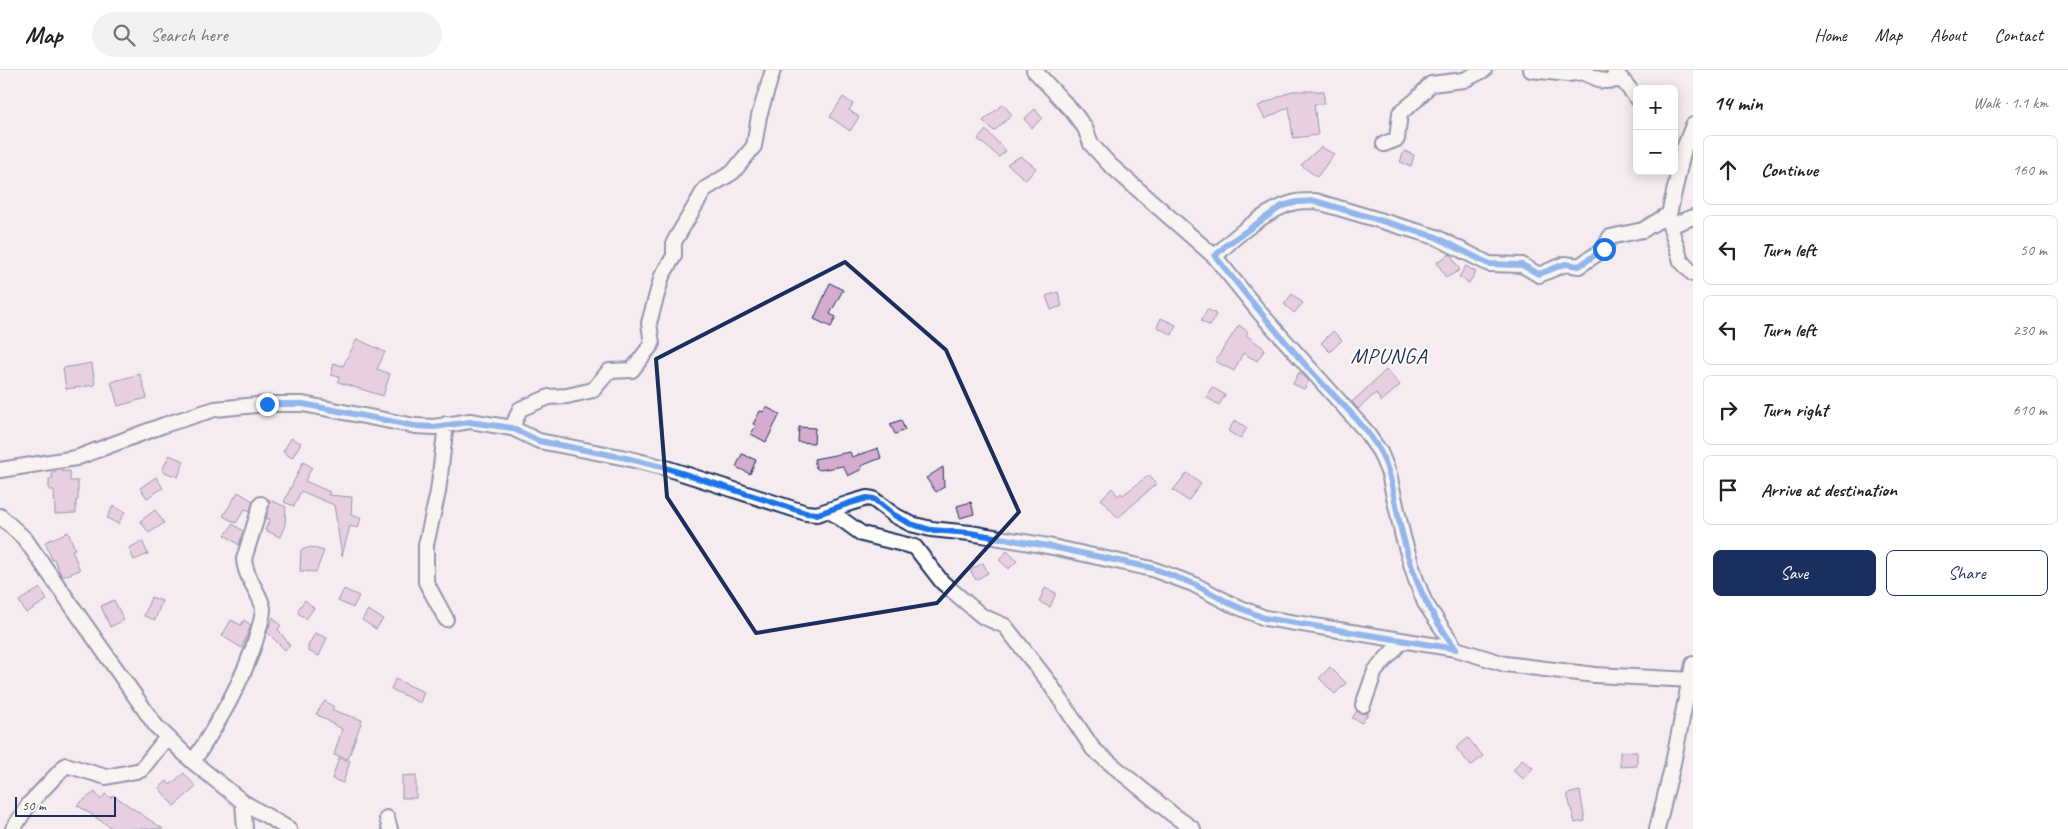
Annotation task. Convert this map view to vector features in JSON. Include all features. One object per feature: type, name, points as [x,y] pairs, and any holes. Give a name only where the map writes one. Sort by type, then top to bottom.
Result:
[{"type":"street","points":[[512,428],[520,409],[549,397],[567,396],[593,390],[609,371],[632,370],[652,344],[649,323],[662,276],[674,256],[674,242],[705,189],[733,172],[754,146],[758,116],[773,70]]},
{"type":"street","points":[[1034,70],[1073,112],[1085,128],[1091,144],[1109,164],[1215,256],[1273,328],[1364,429],[1380,452],[1389,474],[1402,537],[1425,604],[1456,649]]},
{"type":"street","points":[[1384,144],[1397,138],[1400,113],[1431,84],[1464,80],[1484,70]]},
{"type":"street","points":[[1531,70],[1568,74],[1582,72],[1603,81],[1618,73],[1633,93]]},
{"type":"street","points":[[1678,154],[1693,125]]},
{"type":"street","points":[[1675,175],[1670,220],[1681,261],[1693,274]]},
{"type":"street","points":[[1215,256],[1232,241],[1282,206],[1297,202],[1315,201],[1436,237],[1489,264],[1522,265],[1539,274],[1565,264],[1579,266],[1604,249],[1610,237],[1643,230],[1670,220],[1693,217]]},
{"type":"street","points":[[0,470],[76,458],[164,425],[215,410],[267,404],[303,404],[415,426],[434,427],[470,422],[512,428],[539,441],[666,468],[806,513],[818,514],[867,498],[874,499],[894,515],[911,524],[931,530],[1038,544],[1129,562],[1180,578],[1207,590],[1231,604],[1264,618],[1456,649],[1506,664],[1595,675],[1692,680]]},
{"type":"street","points":[[446,424],[438,492],[426,545],[426,582],[446,619]]},
{"type":"street","points":[[192,762],[215,727],[250,658],[262,618],[263,608],[244,568],[244,559],[261,504]]},
{"type":"street","points":[[830,511],[862,534],[915,547],[942,582],[982,616],[1005,626],[1048,681],[1093,749],[1193,829]]},
{"type":"street","points":[[0,516],[26,539],[83,619],[129,690],[156,726],[192,762],[243,802],[289,829]]},
{"type":"street","points":[[1363,705],[1375,671],[1402,641]]},
{"type":"street","points":[[1657,829],[1692,680],[1693,664]]},
{"type":"street","points":[[13,829],[29,804],[66,765],[106,777],[141,770],[167,737]]},
{"type":"street","points":[[243,802],[245,829]]},
{"type":"highlighted area","points":[[845,262],[946,350],[1019,512],[937,603],[756,633],[667,497],[656,359]]},
{"type":"building","points":[[1292,91],[1324,91],[1324,104],[1314,104],[1318,135],[1293,138],[1289,107],[1265,119],[1258,106]]},
{"type":"building","points":[[843,97],[853,104],[849,110],[859,117],[850,131],[830,117]]},
{"type":"building","points":[[1003,104],[1012,115],[994,131],[983,121]]},
{"type":"building","points":[[1035,109],[1042,118],[1032,128],[1024,119]]},
{"type":"building","points":[[986,130],[1006,151],[999,157],[978,139]]},
{"type":"building","points":[[1321,147],[1334,154],[1317,177],[1301,165]]},
{"type":"building","points":[[1404,151],[1414,155],[1411,166],[1400,162]]},
{"type":"building","points":[[1021,156],[1036,168],[1026,180],[1007,164]]},
{"type":"building","points":[[1450,254],[1460,270],[1446,278],[1437,262]]},
{"type":"building","points":[[1466,266],[1476,272],[1469,283],[1459,277]]},
{"type":"building","points":[[830,283],[843,290],[830,314],[836,317],[831,327],[814,319]]},
{"type":"building","points":[[1058,292],[1062,306],[1051,310],[1046,296]]},
{"type":"building","points":[[1292,294],[1303,303],[1294,313],[1284,304]]},
{"type":"building","points":[[1207,309],[1216,314],[1210,326],[1201,321]]},
{"type":"building","points":[[1161,318],[1176,325],[1172,335],[1157,327]]},
{"type":"building","points":[[1239,325],[1248,332],[1246,335],[1265,349],[1257,361],[1243,353],[1234,371],[1215,361]]},
{"type":"building","points":[[1333,331],[1342,340],[1330,352],[1321,343]]},
{"type":"building","points":[[357,339],[385,352],[377,369],[390,374],[383,396],[338,382],[339,377],[331,375],[334,363],[343,366]]},
{"type":"building","points":[[92,363],[95,385],[66,389],[63,368]]},
{"type":"building","points":[[1386,370],[1400,385],[1381,402],[1376,393],[1358,409],[1352,402]]},
{"type":"building","points":[[1299,372],[1309,381],[1304,389],[1293,384]]},
{"type":"building","points":[[140,374],[147,398],[118,406],[111,382]]},
{"type":"building","points":[[1212,387],[1225,395],[1219,405],[1206,397]]},
{"type":"building","points":[[766,407],[780,414],[766,442],[751,434],[756,425],[753,424],[760,411],[763,412]]},
{"type":"building","points":[[901,420],[905,430],[895,434],[890,424]]},
{"type":"building","points":[[1235,420],[1247,428],[1240,439],[1228,431]]},
{"type":"building","points":[[799,427],[815,428],[814,443],[798,442]]},
{"type":"building","points":[[291,438],[301,443],[292,458],[283,452]]},
{"type":"building","points":[[878,448],[881,458],[861,466],[862,469],[848,476],[843,466],[820,470],[816,468],[814,459],[850,452],[852,457]]},
{"type":"building","points":[[742,454],[756,460],[750,474],[736,467]]},
{"type":"building","points":[[169,455],[184,461],[178,477],[162,471]]},
{"type":"building","points":[[303,462],[312,467],[305,481],[330,492],[328,495],[352,497],[351,515],[361,518],[358,528],[350,526],[342,556],[334,505],[301,491],[294,506],[284,502]]},
{"type":"building","points":[[943,467],[944,487],[936,492],[926,478]]},
{"type":"building","points":[[70,471],[70,481],[78,481],[76,513],[55,514],[54,490],[49,490],[49,479],[52,479],[52,472]]},
{"type":"building","points":[[1187,473],[1201,484],[1188,501],[1173,490]]},
{"type":"building","points":[[1149,475],[1156,484],[1118,518],[1101,499],[1112,488],[1118,496],[1121,493],[1123,495]]},
{"type":"building","points":[[156,477],[163,488],[147,498],[140,488]]},
{"type":"building","points":[[238,492],[253,501],[250,511],[245,509],[236,523],[223,516]]},
{"type":"building","points":[[268,499],[286,507],[285,525],[280,537],[265,530],[270,519],[266,518],[269,506]]},
{"type":"building","points":[[971,502],[974,514],[960,518],[957,506]]},
{"type":"building","points":[[113,506],[125,512],[118,524],[107,518]]},
{"type":"building","points":[[155,510],[164,523],[149,533],[140,521]]},
{"type":"building","points":[[233,524],[243,531],[239,545],[225,535]]},
{"type":"building","points":[[68,532],[75,549],[72,550],[80,570],[62,577],[54,559],[52,560],[45,542]]},
{"type":"building","points":[[142,541],[148,554],[134,560],[129,548]]},
{"type":"building","points":[[311,547],[324,551],[316,572],[300,571],[301,550]]},
{"type":"building","points":[[1007,551],[1017,561],[1009,569],[999,560]]},
{"type":"building","points":[[983,563],[988,573],[976,580],[970,570]]},
{"type":"building","points":[[40,588],[47,600],[26,613],[19,601]]},
{"type":"building","points":[[1045,588],[1056,593],[1050,607],[1039,602]]},
{"type":"building","points":[[344,589],[359,596],[353,608],[338,601]]},
{"type":"building","points":[[151,597],[162,601],[155,620],[144,616]]},
{"type":"building","points":[[114,600],[124,620],[110,627],[101,606]]},
{"type":"building","points":[[305,600],[314,608],[306,619],[298,613]]},
{"type":"building","points":[[368,610],[383,619],[376,629],[362,620]]},
{"type":"building","points":[[273,617],[281,626],[278,629],[290,646],[285,650],[267,632]]},
{"type":"building","points":[[231,620],[241,625],[244,620],[251,625],[242,648],[222,636]]},
{"type":"building","points":[[315,633],[327,638],[319,656],[308,651],[308,646]]},
{"type":"building","points":[[1330,667],[1346,683],[1335,694],[1319,678]]},
{"type":"building","points":[[395,679],[424,692],[420,703],[391,689]]},
{"type":"building","points":[[325,701],[334,707],[332,710],[362,720],[348,759],[334,755],[342,729],[316,714]]},
{"type":"building","points":[[1357,711],[1364,714],[1369,712],[1362,723],[1352,718]]},
{"type":"building","points":[[1468,738],[1483,756],[1471,766],[1456,748]]},
{"type":"building","points":[[1620,752],[1637,752],[1637,766],[1620,767]]},
{"type":"building","points":[[339,758],[350,761],[343,783],[332,779]]},
{"type":"building","points":[[1522,759],[1533,768],[1524,779],[1513,771]]},
{"type":"building","points":[[184,773],[196,787],[174,806],[159,788],[167,781],[170,785]]},
{"type":"building","points":[[416,775],[416,798],[402,798],[402,776]]},
{"type":"building","points":[[1580,791],[1585,821],[1575,823],[1567,794]]},
{"type":"building","points":[[95,792],[101,800],[105,794],[111,798],[113,795],[163,829],[113,829],[77,805]]},
{"type":"district","name":"MPUNGA","points":[[1389,355]]},
{"type":"route","points":[[267,404],[303,404],[415,426],[434,427],[470,422],[512,428],[539,441],[666,468],[806,513],[818,514],[867,498],[874,499],[894,515],[911,524],[931,530],[970,533],[1048,546],[1152,568],[1194,584],[1251,614],[1264,618],[1456,649],[1425,604],[1402,537],[1389,474],[1380,452],[1364,429],[1261,314],[1215,256],[1225,246],[1282,206],[1297,202],[1315,201],[1436,237],[1489,264],[1522,265],[1539,274],[1565,264],[1579,266],[1604,249]]}]
